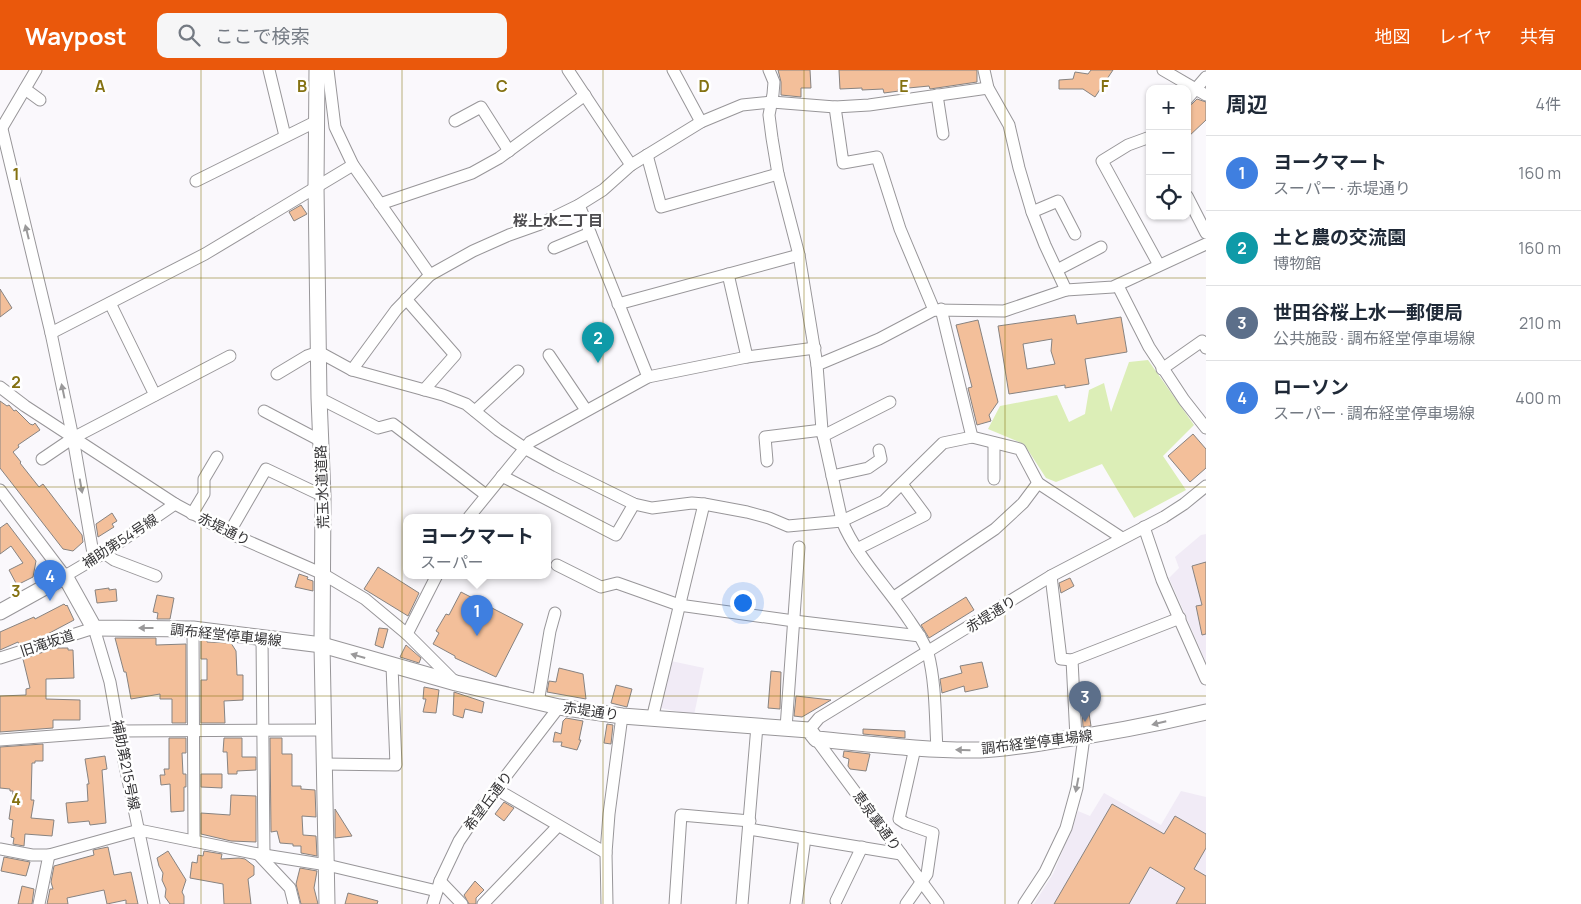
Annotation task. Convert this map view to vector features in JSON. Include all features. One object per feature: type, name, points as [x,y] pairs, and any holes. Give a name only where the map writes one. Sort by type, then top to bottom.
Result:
[{"type":"main road","name":"荒玉水道道路","points":[[318,70],[316,186],[319,398],[323,496],[322,645],[328,904]]},
{"type":"main road","points":[[0,612],[65,576],[94,628]]},
{"type":"main road","name":"調布経堂停車場線","points":[[94,628],[193,629],[322,645],[456,683]]},
{"type":"main road","name":"赤堤通り","points":[[456,683],[559,707],[652,719],[786,728],[813,734]]},
{"type":"main road","name":"調布経堂停車場線","points":[[813,734],[915,748],[1004,748],[1150,726],[1206,712]]},
{"type":"street","points":[[36,70],[0,130],[52,333],[94,559]]},
{"type":"street","points":[[270,70],[285,136]]},
{"type":"street","points":[[328,70],[335,127],[353,164],[430,275]]},
{"type":"street","points":[[568,70],[631,165]]},
{"type":"street","points":[[673,70],[701,122]]},
{"type":"street","points":[[769,70],[774,82],[769,115],[778,174],[798,255],[818,365],[822,433],[842,521],[857,549],[894,597],[920,636],[928,653],[933,681],[937,749]]},
{"type":"street","points":[[984,70],[988,88],[1009,125],[1032,212],[1066,290]]},
{"type":"street","points":[[1163,70],[1201,92],[1206,77]]},
{"type":"street","points":[[352,370],[396,310],[430,275],[473,251],[540,224],[579,205],[603,190],[631,165],[701,122],[742,105],[772,102],[835,107],[869,105],[988,88]]},
{"type":"street","points":[[25,89],[40,100]]},
{"type":"street","points":[[380,204],[472,173],[509,151],[585,95]]},
{"type":"street","points":[[937,96],[943,134]]},
{"type":"street","points":[[455,121],[481,107],[509,151]]},
{"type":"street","points":[[835,107],[844,163],[878,157],[900,229],[937,309],[972,437]]},
{"type":"street","points":[[196,181],[317,121]]},
{"type":"street","points":[[1146,138],[1128,145],[1102,161],[1159,265]]},
{"type":"street","points":[[647,155],[661,207],[778,174]]},
{"type":"street","points":[[52,333],[202,255],[353,164]]},
{"type":"street","points":[[1032,212],[1058,201],[1075,234]]},
{"type":"street","points":[[1191,202],[1203,218],[1206,233]]},
{"type":"street","points":[[579,205],[648,377]]},
{"type":"street","points":[[554,248],[590,234]]},
{"type":"street","points":[[818,365],[879,339],[937,309],[1004,311],[1066,290],[1118,286],[1206,244]]},
{"type":"street","points":[[1057,270],[1101,247]]},
{"type":"street","points":[[618,304],[798,255]]},
{"type":"street","points":[[728,274],[748,356]]},
{"type":"street","points":[[1118,286],[1148,348],[1206,428]]},
{"type":"street","points":[[406,299],[455,355],[424,390]]},
{"type":"street","points":[[110,303],[155,395]]},
{"type":"street","points":[[1162,369],[1202,341],[1206,348]]},
{"type":"street","points":[[471,514],[530,442],[648,377],[748,356],[814,348]]},
{"type":"street","points":[[277,374],[307,356],[319,352],[352,370],[466,404],[498,430],[526,448],[634,504],[652,508],[704,504],[747,512],[788,526],[842,521],[884,501],[943,443],[972,437],[1020,449],[1038,483],[1122,538]]},
{"type":"street","points":[[549,355],[586,410]]},
{"type":"street","points":[[42,459],[73,438],[230,356]]},
{"type":"street","points":[[475,411],[518,371]]},
{"type":"street","name":"赤堤通り","points":[[0,387],[73,438],[192,514],[323,574],[365,599],[407,634],[456,683]]},
{"type":"street","points":[[319,398],[378,428],[393,424],[486,495]]},
{"type":"street","points":[[767,461],[765,437],[822,433],[890,402]]},
{"type":"street","points":[[264,411],[321,440]]},
{"type":"street","points":[[994,443],[994,479]]},
{"type":"street","points":[[832,476],[868,468],[881,459],[878,450]]},
{"type":"street","points":[[192,514],[204,494],[204,479],[217,458]]},
{"type":"street","points":[[229,532],[266,469],[323,496]]},
{"type":"street","points":[[502,476],[616,535],[634,504]]},
{"type":"street","points":[[894,597],[995,529],[1023,503],[1038,483]]},
{"type":"street","points":[[857,549],[925,515],[902,484]]},
{"type":"street","name":"赤堤通り","points":[[813,734],[819,718],[1051,576],[1184,504],[1206,486]]},
{"type":"street","points":[[2,495],[65,576]]},
{"type":"street","name":"補助第54号線","points":[[65,576],[104,553],[175,504]]},
{"type":"street","points":[[652,719],[704,504]]},
{"type":"street","points":[[1144,527],[1162,580],[1206,679]]},
{"type":"street","points":[[786,728],[799,547]]},
{"type":"street","points":[[104,553],[114,560],[156,576]]},
{"type":"street","points":[[557,565],[602,587],[617,583],[679,605],[920,636]]},
{"type":"street","points":[[1051,576],[1061,659],[1072,660],[1180,618]]},
{"type":"street","points":[[407,634],[434,579]]},
{"type":"street","points":[[538,703],[550,631],[555,614]]},
{"type":"street","name":"旧滝坂道","points":[[0,658],[94,628]]},
{"type":"street","name":"補助第215号線","points":[[94,628],[110,682],[154,904]]},
{"type":"street","points":[[193,629],[194,841]]},
{"type":"street","points":[[262,638],[261,854],[290,888],[294,904]]},
{"type":"street","points":[[1024,904],[1045,872],[1066,828],[1077,788],[1080,738],[1072,660]]},
{"type":"street","points":[[325,764],[396,765],[392,666]]},
{"type":"street","name":"希望丘通り","points":[[433,904],[438,886],[459,841],[559,707]]},
{"type":"street","points":[[607,904],[606,853],[609,814],[622,716]]},
{"type":"street","points":[[742,904],[757,726]]},
{"type":"street","points":[[0,740],[120,731],[325,730]]},
{"type":"street","name":"恵泉裏通り","points":[[813,734],[938,904]]},
{"type":"street","points":[[906,904],[927,874],[933,833],[905,823],[900,818],[915,748]]},
{"type":"street","points":[[496,789],[606,853]]},
{"type":"street","points":[[674,904],[681,815],[749,825],[805,838],[901,854]]},
{"type":"street","points":[[483,904],[558,826]]},
{"type":"street","points":[[0,849],[32,855],[49,855],[139,830],[438,886],[462,904]]},
{"type":"street","points":[[796,904],[805,838]]},
{"type":"street","points":[[836,901],[862,847]]},
{"type":"street","points":[[39,904],[49,855]]},
{"type":"shaded area","points":[[1206,534],[1206,662],[1169,578],[1179,568],[1175,557],[1201,535]]},
{"type":"shaded area","points":[[671,661],[704,668],[694,715],[661,708]]},
{"type":"shaded area","points":[[1181,791],[1206,797],[1206,904],[1034,904],[1053,874],[1078,811],[1090,816],[1104,793],[1161,825]]},
{"type":"green space","points":[[1148,360],[1194,425],[1163,456],[1186,490],[1134,518],[1102,464],[1056,482],[1046,478],[1024,444],[988,429],[1000,406],[1057,395],[1069,422],[1085,414],[1089,390],[1104,383],[1111,412],[1129,362]]},
{"type":"building","points":[[778,70],[810,70],[811,88],[801,88],[801,97],[781,95],[781,82]]},
{"type":"building","points":[[839,70],[977,70],[977,82],[930,89],[929,86],[898,89],[899,91],[884,93],[883,89],[840,89]]},
{"type":"building","points":[[1091,70],[1113,70],[1095,97],[1083,89],[1059,89],[1059,80],[1073,79],[1075,72],[1088,74]]},
{"type":"building","points":[[1197,99],[1206,102],[1206,120],[1191,134],[1191,104]]},
{"type":"building","points":[[301,205],[307,214],[294,221],[289,212]]},
{"type":"building","points":[[0,289],[12,308],[0,317]]},
{"type":"building","points":[[1075,315],[1077,324],[1121,317],[1127,352],[1085,359],[1089,384],[1065,388],[1065,385],[1009,394],[998,326]],"holes":[[[1052,339],[1051,351],[1055,364],[1027,369],[1023,344]]]},
{"type":"building","points":[[978,320],[998,402],[989,415],[991,421],[977,425],[968,388],[972,387],[956,325]]},
{"type":"building","points":[[0,401],[7,406],[9,405],[14,411],[16,410],[30,424],[33,425],[35,423],[40,430],[18,445],[19,447],[13,452],[39,487],[43,484],[82,535],[83,542],[73,551],[63,549],[0,468]]},
{"type":"building","points":[[1193,434],[1206,449],[1206,468],[1190,482],[1168,456]]},
{"type":"building","points":[[112,513],[117,521],[112,524],[114,527],[98,537],[96,524]]},
{"type":"building","points":[[7,523],[36,561],[33,577],[17,585],[9,570],[23,563],[11,546],[0,554],[0,528]]},
{"type":"building","points":[[1206,562],[1206,634],[1202,635],[1196,606],[1202,605],[1192,566]]},
{"type":"building","points":[[378,567],[419,593],[408,616],[364,589]]},
{"type":"building","points":[[299,574],[313,581],[313,591],[295,587]]},
{"type":"building","points":[[1070,578],[1074,586],[1061,593],[1059,583]]},
{"type":"building","points":[[109,588],[109,590],[116,589],[117,601],[97,603],[95,590]]},
{"type":"building","points":[[461,592],[523,624],[496,677],[455,658],[455,656],[433,644],[439,633],[436,631],[446,614],[449,615]]},
{"type":"building","points":[[157,595],[174,598],[170,619],[157,619],[158,613],[153,612]]},
{"type":"building","points":[[966,597],[974,610],[929,638],[921,625]]},
{"type":"building","points":[[64,604],[67,605],[74,620],[42,637],[19,644],[18,642],[0,650],[0,632],[34,617],[35,619]]},
{"type":"building","points":[[379,628],[388,629],[383,648],[375,645]]},
{"type":"building","points":[[115,638],[156,638],[156,645],[186,644],[186,723],[172,723],[172,699],[160,699],[160,694],[131,699],[126,672],[124,672]]},
{"type":"building","points":[[201,639],[207,640],[207,642],[231,643],[236,651],[237,675],[243,675],[243,700],[224,701],[225,723],[201,723],[201,680],[207,680],[207,659],[201,659]]},
{"type":"building","points":[[406,645],[421,658],[419,663],[400,657]]},
{"type":"building","points":[[55,648],[73,650],[74,678],[46,679],[46,699],[80,700],[80,720],[53,720],[53,728],[0,732],[0,696],[26,695],[26,689],[30,688],[23,659]]},
{"type":"building","points":[[982,662],[988,687],[965,692],[964,686],[942,693],[940,679],[962,673],[960,666]]},
{"type":"building","points":[[559,668],[583,674],[586,699],[547,692],[549,681],[556,682]]},
{"type":"building","points":[[771,671],[781,672],[780,709],[768,708]]},
{"type":"building","points":[[616,685],[632,689],[627,707],[611,703]]},
{"type":"building","points":[[424,687],[439,690],[436,713],[423,712],[426,699],[423,699]]},
{"type":"building","points":[[454,692],[484,702],[482,713],[465,709],[463,718],[453,715]]},
{"type":"building","points":[[796,696],[831,700],[802,717],[794,716]]},
{"type":"building","points":[[1088,707],[1091,726],[1083,727],[1082,708]]},
{"type":"building","points":[[566,718],[583,721],[579,740],[581,740],[577,750],[561,746],[562,742],[553,742],[555,732],[561,734],[563,721]]},
{"type":"building","points":[[607,724],[613,725],[611,744],[604,743]]},
{"type":"building","points":[[863,729],[905,731],[905,738],[863,734]]},
{"type":"building","points":[[169,738],[186,738],[186,753],[182,753],[183,774],[186,774],[184,811],[171,812],[170,784],[161,785],[160,775],[165,775],[164,769],[169,769]]},
{"type":"building","points":[[224,738],[242,738],[242,757],[256,757],[256,770],[237,771],[237,774],[228,774],[227,752],[223,752]]},
{"type":"building","points":[[270,738],[282,738],[282,754],[292,754],[292,786],[301,786],[301,789],[315,790],[316,817],[302,816],[303,835],[316,836],[317,856],[301,853],[301,846],[280,843],[277,831],[271,832]]},
{"type":"building","points":[[43,744],[43,761],[32,763],[31,800],[34,800],[31,818],[54,820],[52,836],[25,834],[24,846],[13,844],[14,838],[11,837],[13,820],[9,819],[13,791],[0,788],[0,747]]},
{"type":"building","points":[[844,751],[870,754],[866,771],[850,769],[848,766],[849,759],[843,757]]},
{"type":"building","points":[[105,756],[107,769],[102,770],[106,823],[90,825],[89,821],[68,823],[66,803],[88,801],[87,784],[89,784],[85,759]]},
{"type":"building","points":[[201,774],[222,774],[222,788],[201,787]]},
{"type":"building","points":[[231,795],[256,796],[256,842],[231,841],[201,834],[201,813],[230,815]]},
{"type":"building","points":[[504,802],[514,808],[504,821],[495,814]]},
{"type":"building","points":[[1112,804],[1164,834],[1175,816],[1206,834],[1206,848],[1194,869],[1206,876],[1206,904],[1176,904],[1185,888],[1150,867],[1129,904],[1054,904]]},
{"type":"building","points":[[335,809],[352,836],[335,838]]},
{"type":"building","points":[[108,847],[114,875],[131,872],[138,904],[126,904],[126,900],[107,904],[104,890],[67,898],[68,904],[47,904],[50,889],[53,889],[51,882],[54,866],[94,855],[93,850]]},
{"type":"building","points":[[168,851],[186,880],[182,892],[184,904],[170,904],[165,897],[166,889],[162,880],[163,873],[157,858]]},
{"type":"building","points":[[204,851],[222,854],[221,859],[245,859],[254,866],[254,875],[248,879],[251,904],[224,904],[223,884],[190,878],[192,862],[197,863],[198,855],[203,856]]},
{"type":"building","points":[[4,857],[30,862],[26,876],[1,871]]},
{"type":"building","points":[[300,868],[317,871],[314,888],[318,904],[301,904],[296,884]]},
{"type":"building","points":[[475,881],[484,890],[476,898],[476,904],[469,904],[464,895]]},
{"type":"building","points":[[22,886],[34,889],[32,904],[18,904]]},
{"type":"building","points":[[348,893],[378,901],[377,904],[345,904]]},
{"type":"place","name":"土と農の交流園","points":[[598,363]]},
{"type":"place","name":"ローソン","points":[[50,601]]},
{"type":"place","name":"ヨークマート","points":[[477,636]]},
{"type":"place","name":"世田谷桜上水一郵便局","points":[[1085,722]]},
{"type":"district","name":"桜上水二丁目","points":[[558,221]]}]
